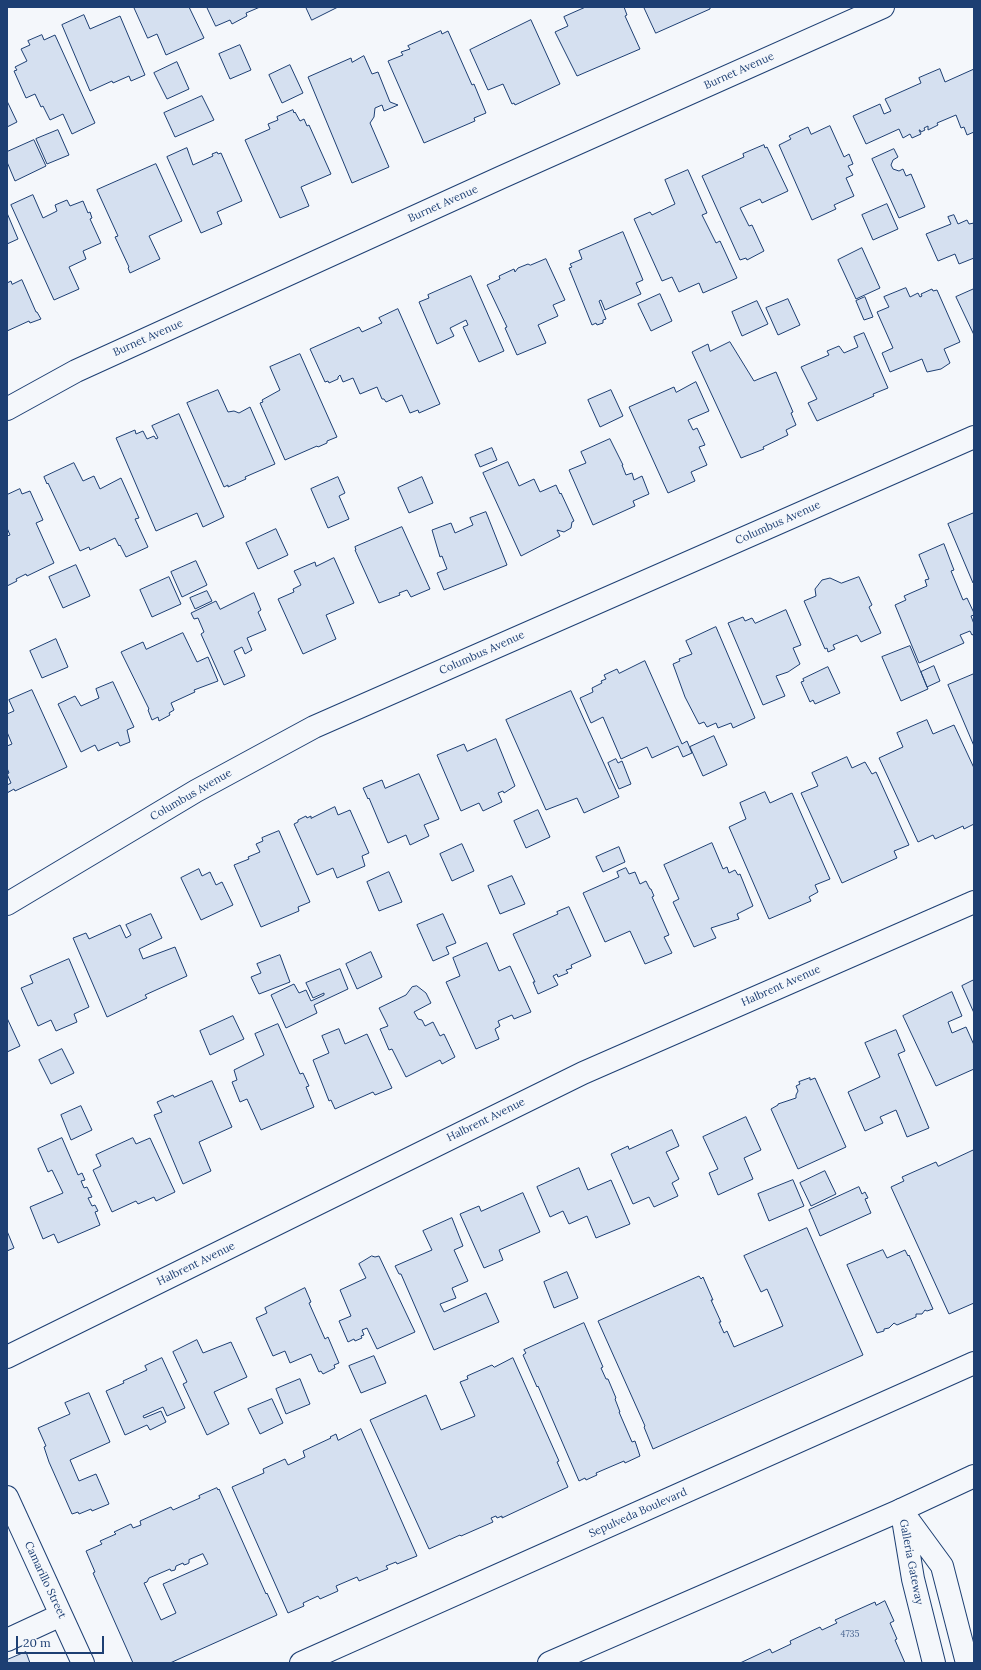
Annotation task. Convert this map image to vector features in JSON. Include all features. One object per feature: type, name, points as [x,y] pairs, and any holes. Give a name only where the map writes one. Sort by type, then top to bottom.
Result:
[{"type":"street","name":"Burnet Avenue","points":[[7,409],[76,371],[502,177],[883,7]]},
{"type":"street","name":"Columbus Avenue","points":[[7,904],[196,791],[314,727],[974,437]]},
{"type":"street","name":"Halbrent Avenue","points":[[7,1357],[583,1073],[974,902]]},
{"type":"street","name":"Sepulveda Boulevard","points":[[301,1663],[974,1363]]},
{"type":"street","points":[[549,1663],[901,1510],[974,1476]]},
{"type":"street","name":"Camarillo Street","points":[[7,1497],[83,1663]]},
{"type":"street","name":"Galleria Gateway","points":[[901,1510],[912,1579],[934,1663]]},
{"type":"street","name":"Galleria Gateway","points":[[901,1510],[942,1566],[967,1663]]},
{"type":"street","points":[[7,1640],[61,1615]]},
{"type":"building","points":[[134,7],[189,7],[204,38],[166,55],[157,34],[148,38]]},
{"type":"building","points":[[207,7],[260,7],[246,13],[247,16],[232,24],[230,20],[216,26]]},
{"type":"building","points":[[306,7],[338,7],[312,20]]},
{"type":"building","points":[[586,7],[624,7],[627,15],[625,16],[640,49],[577,76],[555,32],[568,26],[564,17]]},
{"type":"building","points":[[644,7],[710,7],[710,9],[656,33]]},
{"type":"building","points":[[84,15],[90,29],[120,16],[145,75],[131,81],[129,76],[113,83],[112,81],[90,91],[62,25]]},
{"type":"building","points":[[531,20],[560,84],[515,105],[514,103],[512,104],[503,84],[488,90],[470,50]]},
{"type":"building","points":[[441,31],[442,34],[448,31],[472,85],[474,84],[486,113],[474,118],[475,121],[424,143],[388,61],[403,55],[401,52],[410,49],[408,46]]},
{"type":"building","points":[[42,35],[44,40],[55,35],[95,123],[72,134],[63,114],[50,120],[43,106],[41,107],[35,94],[26,98],[14,71],[17,70],[15,67],[27,61],[21,49],[30,45],[28,41]]},
{"type":"building","points":[[240,45],[251,70],[230,79],[219,54]]},
{"type":"building","points":[[364,56],[372,74],[378,72],[390,102],[398,105],[384,111],[382,105],[375,108],[374,117],[370,123],[389,167],[352,183],[308,77],[351,58],[352,62]]},
{"type":"building","points":[[177,62],[189,89],[167,99],[154,73]]},
{"type":"building","points":[[290,65],[303,93],[282,103],[269,75]]},
{"type":"building","points":[[940,69],[945,82],[974,69],[974,132],[967,135],[964,127],[961,128],[956,115],[937,123],[938,125],[928,130],[928,126],[921,132],[919,130],[921,134],[912,138],[910,134],[903,138],[899,129],[866,144],[853,116],[880,104],[884,114],[891,111],[885,99],[921,83],[919,78]]},
{"type":"building","points":[[202,96],[214,120],[175,137],[164,113]]},
{"type":"building","points":[[7,101],[17,122],[7,127]]},
{"type":"building","points":[[293,110],[300,121],[304,119],[307,126],[309,125],[331,174],[301,187],[309,206],[280,218],[245,140],[270,129],[268,124],[278,120],[277,117]]},
{"type":"building","points":[[830,126],[844,157],[849,154],[853,164],[848,166],[853,175],[846,178],[854,196],[834,205],[836,209],[812,220],[779,145],[791,139],[789,136],[808,127],[811,134]]},
{"type":"building","points":[[58,130],[69,155],[47,164],[36,139]]},
{"type":"building","points":[[34,140],[46,166],[15,181],[7,162],[7,152]]},
{"type":"building","points":[[764,145],[765,148],[767,147],[788,191],[762,203],[760,199],[740,208],[749,226],[752,225],[764,251],[747,260],[746,258],[740,260],[702,176],[744,157],[743,154]]},
{"type":"building","points":[[187,148],[193,165],[213,156],[212,154],[217,152],[218,154],[221,153],[242,201],[217,212],[222,224],[201,233],[167,157]]},
{"type":"building","points":[[894,149],[898,157],[893,160],[891,165],[893,169],[899,171],[903,169],[906,176],[911,174],[925,207],[899,218],[872,159]]},
{"type":"building","points":[[156,164],[182,221],[149,236],[160,259],[130,273],[129,267],[115,237],[118,236],[97,190]]},
{"type":"building","points":[[688,170],[707,213],[702,215],[716,243],[720,241],[737,278],[703,293],[699,283],[679,292],[672,277],[662,281],[634,219],[650,212],[652,215],[675,204],[665,180]]},
{"type":"building","points":[[33,195],[43,218],[57,211],[55,205],[67,200],[70,206],[83,201],[88,213],[90,212],[92,218],[90,219],[101,243],[83,251],[86,259],[69,267],[79,289],[54,300],[11,205]]},
{"type":"building","points":[[887,204],[898,229],[873,240],[862,215]]},
{"type":"building","points":[[7,213],[18,239],[7,244]]},
{"type":"building","points":[[954,215],[958,224],[967,220],[969,224],[974,223],[974,258],[959,264],[955,254],[938,261],[926,234],[951,224],[948,217]]},
{"type":"building","points":[[623,232],[643,280],[636,283],[641,294],[605,310],[601,300],[599,301],[606,319],[603,320],[603,323],[597,325],[596,323],[592,325],[569,268],[572,267],[570,264],[582,259],[579,251]]},
{"type":"building","points":[[862,248],[880,288],[856,299],[838,260]]},
{"type":"building","points":[[546,259],[565,300],[553,305],[558,316],[538,325],[546,343],[517,355],[505,328],[507,327],[487,285],[500,279],[499,276],[514,269],[515,272],[518,268]]},
{"type":"building","points":[[471,276],[504,351],[479,362],[463,327],[468,325],[466,320],[450,328],[454,336],[437,344],[419,302],[429,298],[428,295]]},
{"type":"building","points":[[22,280],[36,312],[41,319],[30,323],[29,321],[7,331],[7,283],[11,281],[12,284]]},
{"type":"building","points":[[906,288],[910,297],[918,293],[920,297],[922,296],[921,294],[932,289],[933,291],[937,290],[960,342],[944,349],[950,363],[941,369],[927,372],[922,359],[890,372],[882,353],[893,348],[877,312],[889,307],[884,297]]},
{"type":"building","points":[[974,289],[974,335],[956,297]]},
{"type":"building","points":[[660,294],[672,321],[651,331],[638,304]]},
{"type":"building","points":[[865,297],[873,317],[864,320],[856,301]]},
{"type":"building","points":[[788,299],[800,325],[778,335],[766,308]]},
{"type":"building","points":[[757,301],[768,324],[742,336],[732,312]]},
{"type":"building","points":[[398,309],[440,404],[419,413],[418,410],[410,413],[402,395],[386,402],[382,399],[377,387],[360,394],[353,378],[343,382],[340,375],[338,379],[329,383],[328,381],[325,382],[310,349],[359,327],[362,332],[382,323],[379,318]]},
{"type":"building","points":[[864,333],[888,388],[873,394],[874,396],[817,421],[808,403],[817,399],[801,367],[829,355],[827,351],[839,346],[844,353],[858,347],[854,337]]},
{"type":"building","points":[[730,342],[754,381],[776,372],[793,412],[791,413],[796,425],[786,430],[788,435],[763,447],[764,449],[741,458],[692,352],[708,344],[710,351]]},
{"type":"building","points":[[300,354],[337,437],[318,447],[317,446],[285,460],[260,403],[263,402],[262,400],[280,390],[270,367]]},
{"type":"building","points":[[696,382],[709,411],[688,420],[693,430],[697,428],[705,445],[699,447],[707,465],[691,472],[695,481],[668,493],[629,407],[674,387],[676,392]]},
{"type":"building","points":[[218,390],[228,412],[234,411],[239,413],[250,407],[275,464],[245,477],[246,479],[228,487],[228,485],[224,487],[187,403]]},
{"type":"building","points":[[611,390],[623,416],[600,427],[588,400]]},
{"type":"building","points":[[179,414],[224,517],[203,527],[197,513],[156,531],[116,438],[135,430],[136,434],[143,431],[147,439],[154,436],[156,439],[158,438],[152,426]]},
{"type":"building","points":[[610,439],[623,465],[626,475],[632,473],[634,480],[642,476],[649,494],[633,501],[635,506],[593,525],[569,470],[586,463],[581,452]]},
{"type":"building","points":[[492,448],[497,460],[480,467],[475,455]]},
{"type":"building","points":[[508,462],[519,486],[534,479],[540,492],[556,485],[574,521],[572,522],[571,528],[564,532],[557,530],[560,536],[521,556],[483,473]]},
{"type":"building","points":[[74,463],[83,481],[94,476],[100,489],[121,478],[139,518],[135,519],[148,547],[126,557],[115,538],[90,550],[89,547],[80,551],[44,477]]},
{"type":"building","points":[[338,477],[345,493],[339,496],[349,519],[328,528],[311,489]]},
{"type":"building","points":[[422,477],[433,503],[409,513],[398,488]]},
{"type":"building","points":[[20,489],[22,494],[30,491],[43,520],[36,523],[54,563],[27,576],[26,574],[7,586],[7,536],[10,535],[7,528],[7,495]]},
{"type":"building","points":[[486,512],[507,565],[444,590],[437,573],[447,569],[442,556],[440,557],[432,530],[451,523],[455,533],[473,525],[470,518]]},
{"type":"building","points":[[974,513],[974,583],[973,583],[948,524]]},
{"type":"building","points":[[402,527],[430,589],[411,597],[407,590],[399,593],[400,595],[379,603],[355,547]]},
{"type":"building","points":[[276,529],[288,555],[258,569],[246,543]]},
{"type":"building","points":[[944,544],[954,570],[951,571],[963,600],[967,598],[974,613],[974,615],[971,616],[974,624],[974,634],[972,635],[970,631],[960,635],[964,643],[919,663],[895,605],[906,600],[904,596],[927,586],[925,580],[929,579],[919,555]]},
{"type":"building","points":[[334,558],[354,603],[326,615],[336,639],[303,654],[278,599],[294,592],[293,589],[301,585],[294,571],[315,562],[316,566]]},
{"type":"building","points":[[196,561],[207,585],[182,597],[171,572]]},
{"type":"building","points":[[76,565],[90,596],[63,608],[49,577]]},
{"type":"building","points":[[169,577],[181,604],[152,617],[140,590]]},
{"type":"building","points":[[859,577],[872,605],[869,607],[881,633],[861,642],[857,635],[833,645],[835,649],[828,652],[827,648],[825,649],[804,601],[816,596],[815,589],[822,580],[830,578],[841,583]]},
{"type":"building","points":[[207,591],[212,601],[195,609],[190,598]]},
{"type":"building","points":[[254,593],[261,610],[258,612],[266,630],[247,638],[252,650],[245,654],[242,647],[234,651],[245,676],[224,685],[201,634],[204,632],[198,618],[194,619],[191,613],[216,601],[220,609]]},
{"type":"building","points":[[786,610],[801,645],[793,648],[800,664],[788,672],[776,676],[785,696],[763,705],[728,623],[743,617],[745,621],[752,618],[755,623]]},
{"type":"building","points":[[716,627],[755,718],[733,728],[731,723],[718,728],[716,723],[707,727],[704,722],[699,724],[685,697],[673,664],[680,661],[679,659],[692,654],[686,641]]},
{"type":"building","points":[[183,633],[197,662],[208,657],[218,681],[194,690],[195,692],[171,703],[174,710],[169,713],[170,715],[159,721],[158,717],[152,720],[148,710],[149,709],[121,652],[143,642],[146,649]]},
{"type":"building","points":[[56,639],[68,667],[42,678],[30,651]]},
{"type":"building","points":[[910,646],[928,689],[901,701],[882,657]]},
{"type":"building","points":[[645,661],[682,744],[687,741],[692,753],[683,757],[678,746],[652,758],[647,747],[621,759],[603,717],[591,723],[580,698],[593,692],[592,688],[602,683],[601,681],[606,679],[604,675],[617,669],[619,673]]},
{"type":"building","points":[[934,666],[940,681],[927,687],[921,672]]},
{"type":"building","points":[[828,667],[840,693],[815,704],[813,700],[810,702],[801,682],[804,681],[803,679]]},
{"type":"building","points":[[974,674],[974,746],[948,685]]},
{"type":"building","points":[[113,682],[134,727],[127,730],[130,742],[120,746],[118,742],[98,751],[95,745],[81,752],[58,704],[75,696],[81,706],[99,698],[96,689]]},
{"type":"building","points":[[32,690],[67,767],[15,791],[14,789],[7,793],[7,785],[11,783],[7,774],[9,773],[7,768],[7,746],[12,744],[7,732],[7,714],[14,711],[9,700]]},
{"type":"building","points":[[571,691],[619,797],[584,813],[577,798],[546,810],[506,720]]},
{"type":"building","points":[[927,720],[933,734],[954,725],[974,768],[974,824],[964,829],[963,826],[935,839],[933,835],[918,842],[879,758],[903,747],[897,733]]},
{"type":"building","points":[[714,736],[727,765],[703,776],[690,747]]},
{"type":"building","points":[[496,739],[515,786],[504,793],[503,791],[498,793],[502,802],[483,811],[479,803],[461,811],[437,755],[464,744],[467,751]]},
{"type":"building","points":[[847,757],[852,768],[865,762],[872,774],[876,772],[909,845],[894,851],[897,858],[842,883],[801,793],[818,786],[812,773]]},
{"type":"building","points":[[616,759],[618,763],[622,761],[631,784],[619,789],[608,763]]},
{"type":"building","points":[[419,774],[439,819],[424,825],[429,836],[410,845],[406,835],[388,843],[369,798],[368,799],[363,788],[382,780],[385,788]]},
{"type":"building","points":[[765,792],[770,803],[792,793],[830,879],[815,885],[818,892],[809,897],[811,901],[769,919],[729,827],[746,819],[740,803]]},
{"type":"building","points":[[335,807],[338,815],[350,810],[369,853],[362,856],[365,866],[337,878],[333,868],[317,875],[294,824],[306,816],[307,818],[311,816],[311,818]]},
{"type":"building","points":[[538,810],[550,837],[526,848],[514,821]]},
{"type":"building","points":[[279,831],[310,902],[298,907],[299,911],[261,927],[234,865],[249,859],[248,857],[260,852],[256,844],[263,841],[262,838]]},
{"type":"building","points":[[712,843],[723,869],[727,867],[729,873],[735,870],[738,875],[740,874],[753,906],[737,914],[739,919],[711,928],[716,938],[694,947],[673,902],[679,899],[664,865]]},
{"type":"building","points":[[462,844],[474,871],[452,881],[440,854]]},
{"type":"building","points":[[619,847],[625,862],[603,872],[596,857]]},
{"type":"building","points":[[626,868],[629,874],[635,872],[640,884],[646,881],[654,896],[652,897],[669,935],[664,937],[672,953],[645,964],[630,931],[605,942],[583,893],[619,877],[617,872]]},
{"type":"building","points":[[199,869],[202,876],[210,872],[216,885],[222,882],[233,905],[201,920],[181,878]]},
{"type":"building","points":[[389,872],[402,902],[379,911],[367,882]]},
{"type":"building","points":[[512,876],[525,904],[500,914],[488,886]]},
{"type":"building","points":[[569,907],[591,956],[571,965],[572,968],[566,970],[568,973],[558,977],[557,974],[553,976],[558,985],[538,994],[533,982],[535,982],[513,934],[558,914],[557,912]]},
{"type":"building","points":[[151,914],[162,938],[139,949],[143,959],[175,947],[187,976],[145,995],[147,998],[107,1017],[73,938],[86,933],[89,939],[120,925],[126,938],[131,935],[126,925]]},
{"type":"building","points":[[443,914],[456,943],[446,947],[449,954],[433,961],[417,925]]},
{"type":"building","points":[[487,943],[499,971],[510,966],[531,1012],[514,1019],[512,1015],[498,1021],[500,1026],[495,1029],[499,1039],[476,1049],[446,982],[460,976],[453,958]]},
{"type":"building","points":[[371,952],[382,977],[357,989],[346,964]]},
{"type":"building","points":[[280,955],[290,982],[259,994],[251,977],[261,973],[257,964]]},
{"type":"building","points":[[69,959],[89,1007],[74,1014],[77,1022],[56,1031],[51,1020],[38,1026],[21,988],[33,983],[30,976]]},
{"type":"building","points":[[340,969],[348,989],[314,1005],[317,1013],[286,1028],[271,995],[294,984],[299,993],[306,990],[311,1001],[324,995],[324,993],[313,998],[306,983]]},
{"type":"building","points":[[974,980],[974,1013],[962,986]]},
{"type":"building","points":[[417,986],[426,993],[431,1003],[414,1012],[418,1019],[422,1020],[425,1026],[433,1022],[440,1036],[444,1034],[455,1057],[442,1064],[440,1060],[406,1077],[392,1049],[389,1050],[380,1029],[388,1026],[379,1008],[406,995],[412,987]]},
{"type":"building","points":[[952,992],[962,1016],[948,1022],[952,1033],[966,1027],[974,1045],[974,1069],[936,1086],[903,1016]]},
{"type":"building","points":[[233,1016],[244,1039],[210,1055],[200,1031]]},
{"type":"building","points":[[7,1018],[20,1046],[7,1052]]},
{"type":"building","points":[[278,1024],[300,1074],[303,1073],[309,1086],[306,1087],[314,1107],[261,1130],[247,1099],[240,1102],[232,1082],[237,1080],[234,1070],[264,1055],[255,1034]]},
{"type":"building","points":[[339,1029],[345,1044],[367,1034],[392,1088],[375,1095],[373,1092],[335,1109],[331,1100],[329,1101],[313,1060],[329,1053],[322,1036]]},
{"type":"building","points":[[896,1030],[905,1051],[898,1054],[929,1128],[907,1137],[896,1110],[880,1117],[883,1123],[865,1131],[848,1092],[880,1077],[865,1043]]},
{"type":"building","points":[[62,1049],[74,1073],[51,1084],[39,1060]]},
{"type":"building","points":[[810,1078],[810,1080],[815,1078],[846,1147],[798,1169],[771,1109],[778,1104],[796,1098],[798,1091],[796,1086],[800,1084],[799,1082]]},
{"type":"building","points":[[212,1081],[232,1127],[199,1142],[211,1171],[183,1184],[154,1115],[162,1112],[157,1102],[173,1095],[174,1097]]},
{"type":"building","points":[[81,1106],[92,1130],[71,1140],[61,1115]]},
{"type":"building","points":[[746,1117],[761,1150],[744,1158],[753,1179],[718,1195],[709,1173],[718,1169],[703,1137]]},
{"type":"building","points":[[672,1130],[679,1146],[666,1152],[679,1179],[672,1183],[678,1196],[654,1207],[649,1197],[633,1204],[611,1154],[628,1146],[629,1149]]},
{"type":"building","points":[[62,1138],[78,1175],[82,1173],[85,1180],[81,1181],[84,1188],[87,1187],[92,1197],[88,1198],[92,1206],[95,1205],[98,1211],[95,1212],[100,1225],[58,1243],[54,1234],[43,1239],[30,1207],[63,1193],[52,1170],[48,1172],[38,1149]]},
{"type":"building","points":[[133,1138],[136,1144],[150,1138],[175,1192],[156,1201],[154,1197],[138,1204],[136,1201],[112,1212],[93,1170],[101,1166],[96,1155]]},
{"type":"building","points":[[974,1150],[974,1303],[949,1314],[891,1187],[904,1181],[902,1177],[936,1162],[938,1166]]},
{"type":"building","points":[[579,1168],[588,1190],[611,1180],[630,1224],[596,1238],[587,1216],[569,1224],[563,1211],[550,1217],[537,1187]]},
{"type":"building","points":[[825,1171],[836,1194],[811,1206],[800,1183]]},
{"type":"building","points":[[793,1180],[804,1206],[769,1221],[758,1194]]},
{"type":"building","points":[[859,1187],[862,1194],[865,1192],[868,1198],[865,1199],[871,1213],[820,1236],[809,1210]]},
{"type":"building","points":[[523,1193],[540,1232],[499,1250],[503,1260],[484,1268],[460,1214],[479,1206],[481,1211]]},
{"type":"building","points":[[452,1218],[463,1246],[454,1250],[468,1281],[452,1288],[456,1298],[440,1304],[444,1312],[486,1293],[499,1322],[434,1350],[401,1274],[399,1274],[395,1266],[432,1250],[423,1231]]},
{"type":"building","points":[[807,1228],[863,1355],[653,1449],[644,1427],[645,1426],[598,1321],[699,1276],[701,1279],[703,1277],[721,1322],[719,1322],[724,1333],[727,1331],[734,1347],[783,1326],[767,1289],[761,1292],[744,1256]]},
{"type":"building","points":[[7,1231],[14,1248],[7,1251]]},
{"type":"building","points":[[883,1250],[887,1258],[905,1250],[908,1256],[909,1255],[933,1309],[927,1311],[925,1310],[922,1314],[916,1314],[916,1317],[897,1325],[894,1323],[889,1328],[884,1329],[884,1331],[877,1333],[847,1265]]},
{"type":"building","points":[[372,1256],[379,1256],[415,1332],[377,1349],[367,1328],[362,1330],[364,1335],[361,1336],[362,1338],[355,1341],[354,1339],[348,1342],[339,1321],[351,1316],[340,1290],[366,1278],[359,1264]]},
{"type":"building","points":[[567,1272],[578,1298],[554,1308],[544,1282]]},
{"type":"building","points":[[305,1288],[311,1302],[309,1303],[325,1339],[328,1337],[339,1363],[334,1365],[335,1368],[323,1374],[321,1371],[319,1372],[311,1354],[290,1363],[285,1351],[273,1356],[256,1318],[267,1313],[265,1308]]},
{"type":"building","points":[[584,1323],[603,1367],[601,1368],[606,1379],[608,1379],[616,1398],[619,1412],[632,1442],[635,1441],[640,1456],[596,1473],[597,1475],[586,1480],[585,1478],[579,1481],[523,1355],[526,1353],[524,1350]]},
{"type":"building","points":[[197,1340],[203,1353],[231,1342],[247,1377],[214,1392],[229,1424],[207,1435],[183,1384],[187,1382],[173,1352]]},
{"type":"building","points":[[374,1356],[386,1383],[361,1393],[349,1366]]},
{"type":"building","points":[[162,1358],[185,1408],[167,1416],[163,1407],[143,1416],[144,1418],[161,1411],[166,1422],[150,1430],[147,1425],[125,1435],[106,1391],[147,1370],[145,1366]]},
{"type":"building","points":[[513,1358],[559,1461],[557,1462],[568,1487],[502,1518],[502,1516],[497,1518],[496,1516],[491,1518],[493,1522],[429,1549],[370,1420],[426,1395],[441,1430],[475,1416],[460,1382],[468,1379],[467,1376],[492,1365],[494,1367]]},
{"type":"building","points":[[300,1379],[310,1404],[286,1414],[276,1389]]},
{"type":"building","points":[[89,1393],[110,1442],[70,1460],[79,1481],[96,1474],[109,1504],[92,1511],[91,1509],[79,1514],[78,1512],[72,1514],[49,1462],[44,1447],[46,1446],[38,1428],[70,1414],[65,1403]]},
{"type":"building","points":[[272,1399],[283,1423],[260,1434],[248,1409]]},
{"type":"building","points":[[361,1429],[417,1556],[397,1564],[396,1562],[386,1566],[388,1569],[359,1581],[357,1577],[336,1586],[338,1591],[320,1599],[318,1596],[303,1603],[304,1606],[288,1613],[232,1487],[264,1473],[263,1469],[285,1459],[288,1465],[305,1457],[303,1451],[331,1438],[330,1437],[336,1434],[338,1440]]},
{"type":"building","points":[[217,1488],[218,1490],[219,1489],[266,1594],[267,1593],[277,1615],[170,1663],[133,1663],[93,1573],[95,1572],[86,1551],[102,1544],[100,1541],[116,1534],[114,1532],[131,1524],[133,1528],[141,1525],[140,1521],[171,1507],[173,1510],[200,1498],[199,1496]],"holes":[[[203,1554],[208,1564],[163,1584],[176,1613],[161,1620],[144,1583],[147,1582],[149,1578],[170,1569],[171,1571],[175,1570],[176,1566],[183,1563],[184,1565],[187,1564],[189,1563],[189,1560]]]},
{"type":"building","points":[[885,1601],[894,1621],[890,1623],[897,1639],[895,1640],[905,1663],[740,1663],[770,1649],[772,1653],[791,1644],[790,1641],[820,1627],[822,1630],[837,1623],[835,1620],[875,1602],[876,1605]]},
{"type":"building","points":[[26,1652],[30,1663],[7,1663],[7,1660]]}]
